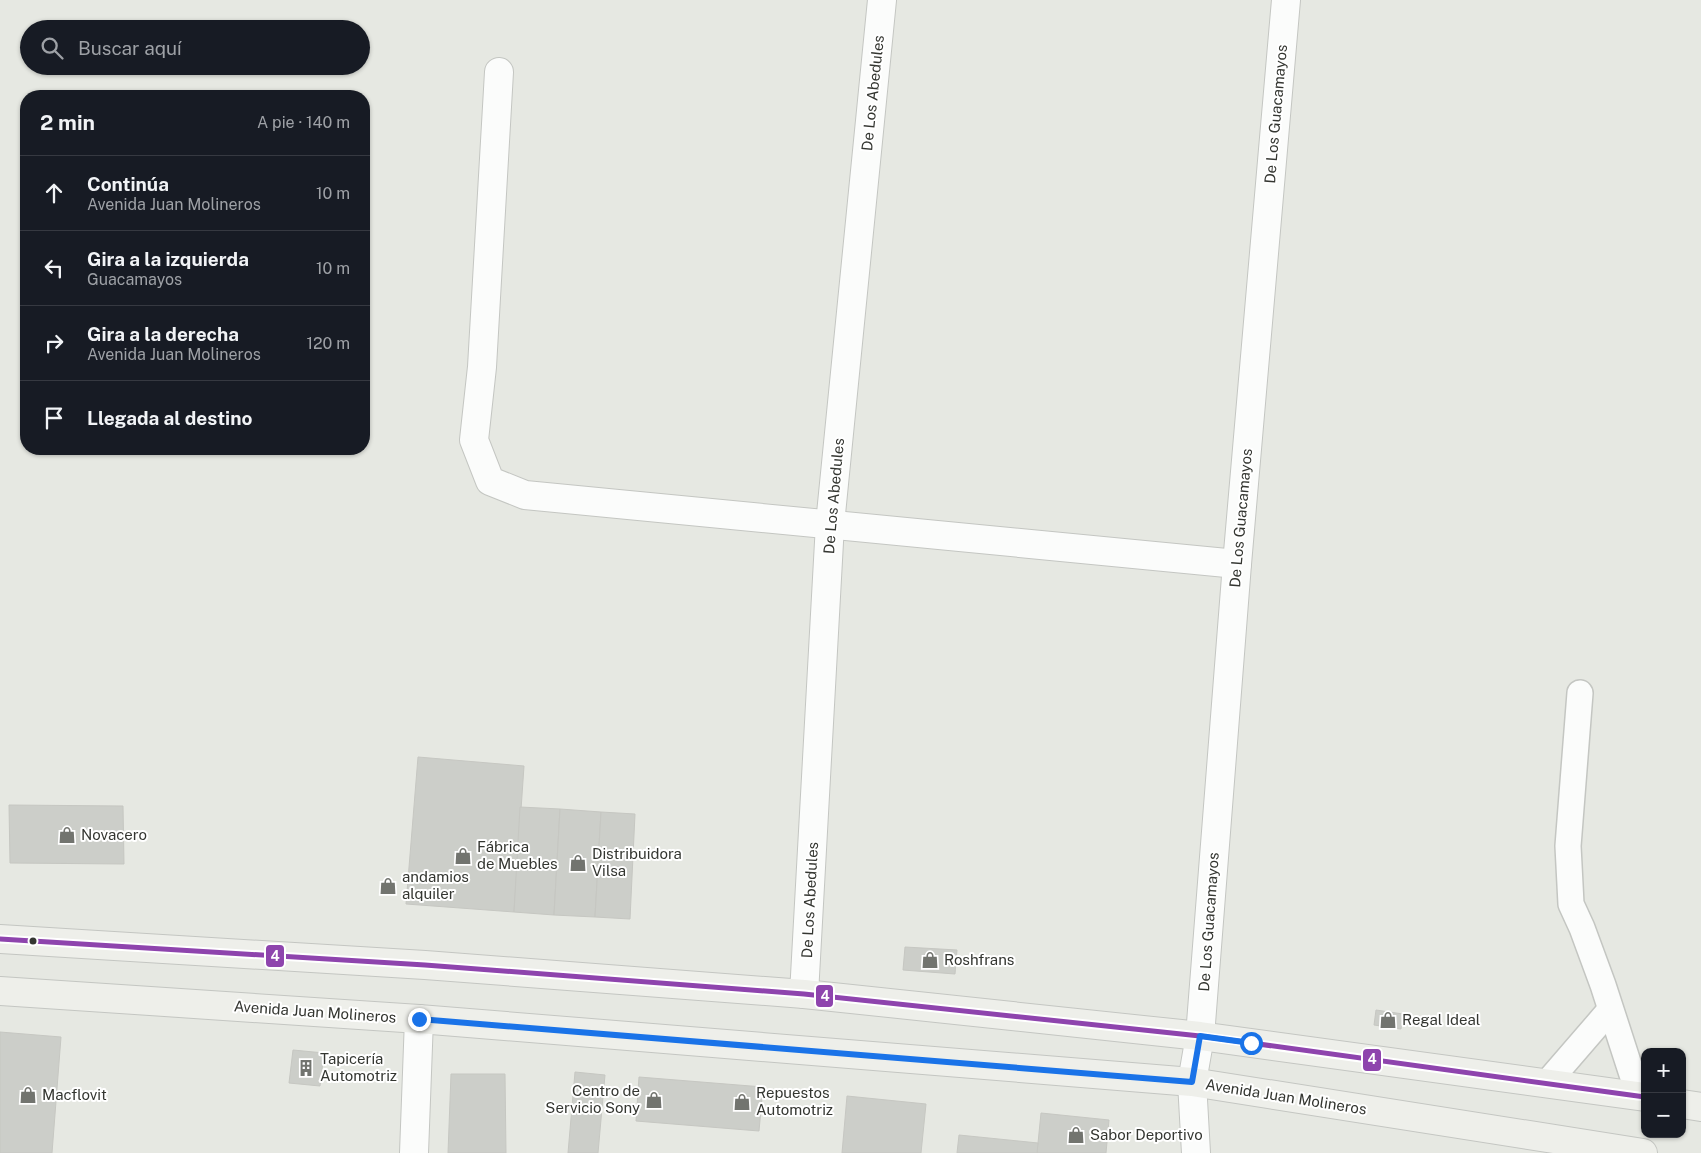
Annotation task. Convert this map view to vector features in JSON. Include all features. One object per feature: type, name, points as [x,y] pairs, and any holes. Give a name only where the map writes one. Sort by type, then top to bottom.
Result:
[{"type":"street","name":"De Los Abedules","points":[[804,994],[830,524],[882,0]]},
{"type":"street","name":"De Los Guacamayos","points":[[1196,1153],[1192,1082],[1200,1036],[1237,564],[1286,0]]},
{"type":"street","points":[[499,72],[482,367],[474,440],[490,481],[525,495],[1237,564]]},
{"type":"street","points":[[0,939],[425,965],[804,994],[1200,1036],[1641,1097]]},
{"type":"street","name":"Avenida Juan Molineros","points":[[0,991],[419,1019],[1192,1082],[1643,1153]]},
{"type":"street","points":[[414,1153],[419,1019]]},
{"type":"street","points":[[1686,1105],[1701,1107]]},
{"type":"lane","points":[[1580,692],[1568,846],[1571,904],[1603,985],[1610,1010],[1641,1094]]},
{"type":"lane","points":[[1546,1084],[1610,1010]]},
{"type":"building","name":"Fábrica de Muebles","points":[[418,757],[524,766],[514,912],[406,904]]},
{"type":"building","name":"Novacero","points":[[9,805],[123,806],[124,864],[10,863]]},
{"type":"building","points":[[520,807],[560,809],[554,915],[514,912]]},
{"type":"building","name":"Distribuidora Vilsa","points":[[560,809],[601,812],[595,917],[554,915]]},
{"type":"building","points":[[601,812],[635,814],[630,919],[595,917]]},
{"type":"building","name":"Roshfrans","points":[[905,947],[957,950],[955,974],[903,970]]},
{"type":"building","name":"Regal Ideal","points":[[1376,1010],[1403,1014],[1401,1029],[1374,1025]]},
{"type":"building","name":"Macflovit","points":[[0,1032],[61,1037],[52,1153],[0,1153]]},
{"type":"building","name":"Tapicería Automotriz","points":[[293,1050],[324,1053],[320,1086],[289,1083]]},
{"type":"building","points":[[575,1072],[605,1075],[598,1153],[568,1153]]},
{"type":"building","points":[[451,1074],[505,1074],[506,1153],[448,1153]]},
{"type":"building","points":[[639,1077],[763,1087],[759,1131],[636,1121]]},
{"type":"building","points":[[847,1096],[926,1104],[921,1153],[842,1153]]},
{"type":"building","points":[[1041,1113],[1109,1120],[1106,1153],[1037,1153]]},
{"type":"building","points":[[959,1135],[1038,1143],[1037,1153],[957,1153]]},
{"type":"transit line","name":"4","points":[[0,939],[425,965],[804,994],[1200,1036],[1641,1096]]},
{"type":"place","name":"Novacero","points":[[67,835]]},
{"type":"place","name":"Fábrica de Muebles","points":[[463,856]]},
{"type":"place","name":"Distribuidora Vilsa","points":[[578,863]]},
{"type":"place","name":"andamios alquiler","points":[[388,886]]},
{"type":"place","name":"Roshfrans","points":[[930,960]]},
{"type":"place","name":"Regal Ideal","points":[[1388,1020]]},
{"type":"place","name":"Tapicería Automotriz","points":[[306,1068]]},
{"type":"place","name":"Macflovit","points":[[28,1095]]},
{"type":"place","name":"Centro de Servicio Sony","points":[[654,1100]]},
{"type":"place","name":"Repuestos Automotriz","points":[[742,1102]]},
{"type":"place","name":"Sabor Deportivo","points":[[1076,1135]]},
{"type":"route","points":[[419,1019],[1192,1082],[1200,1036],[1251,1043]]}]
